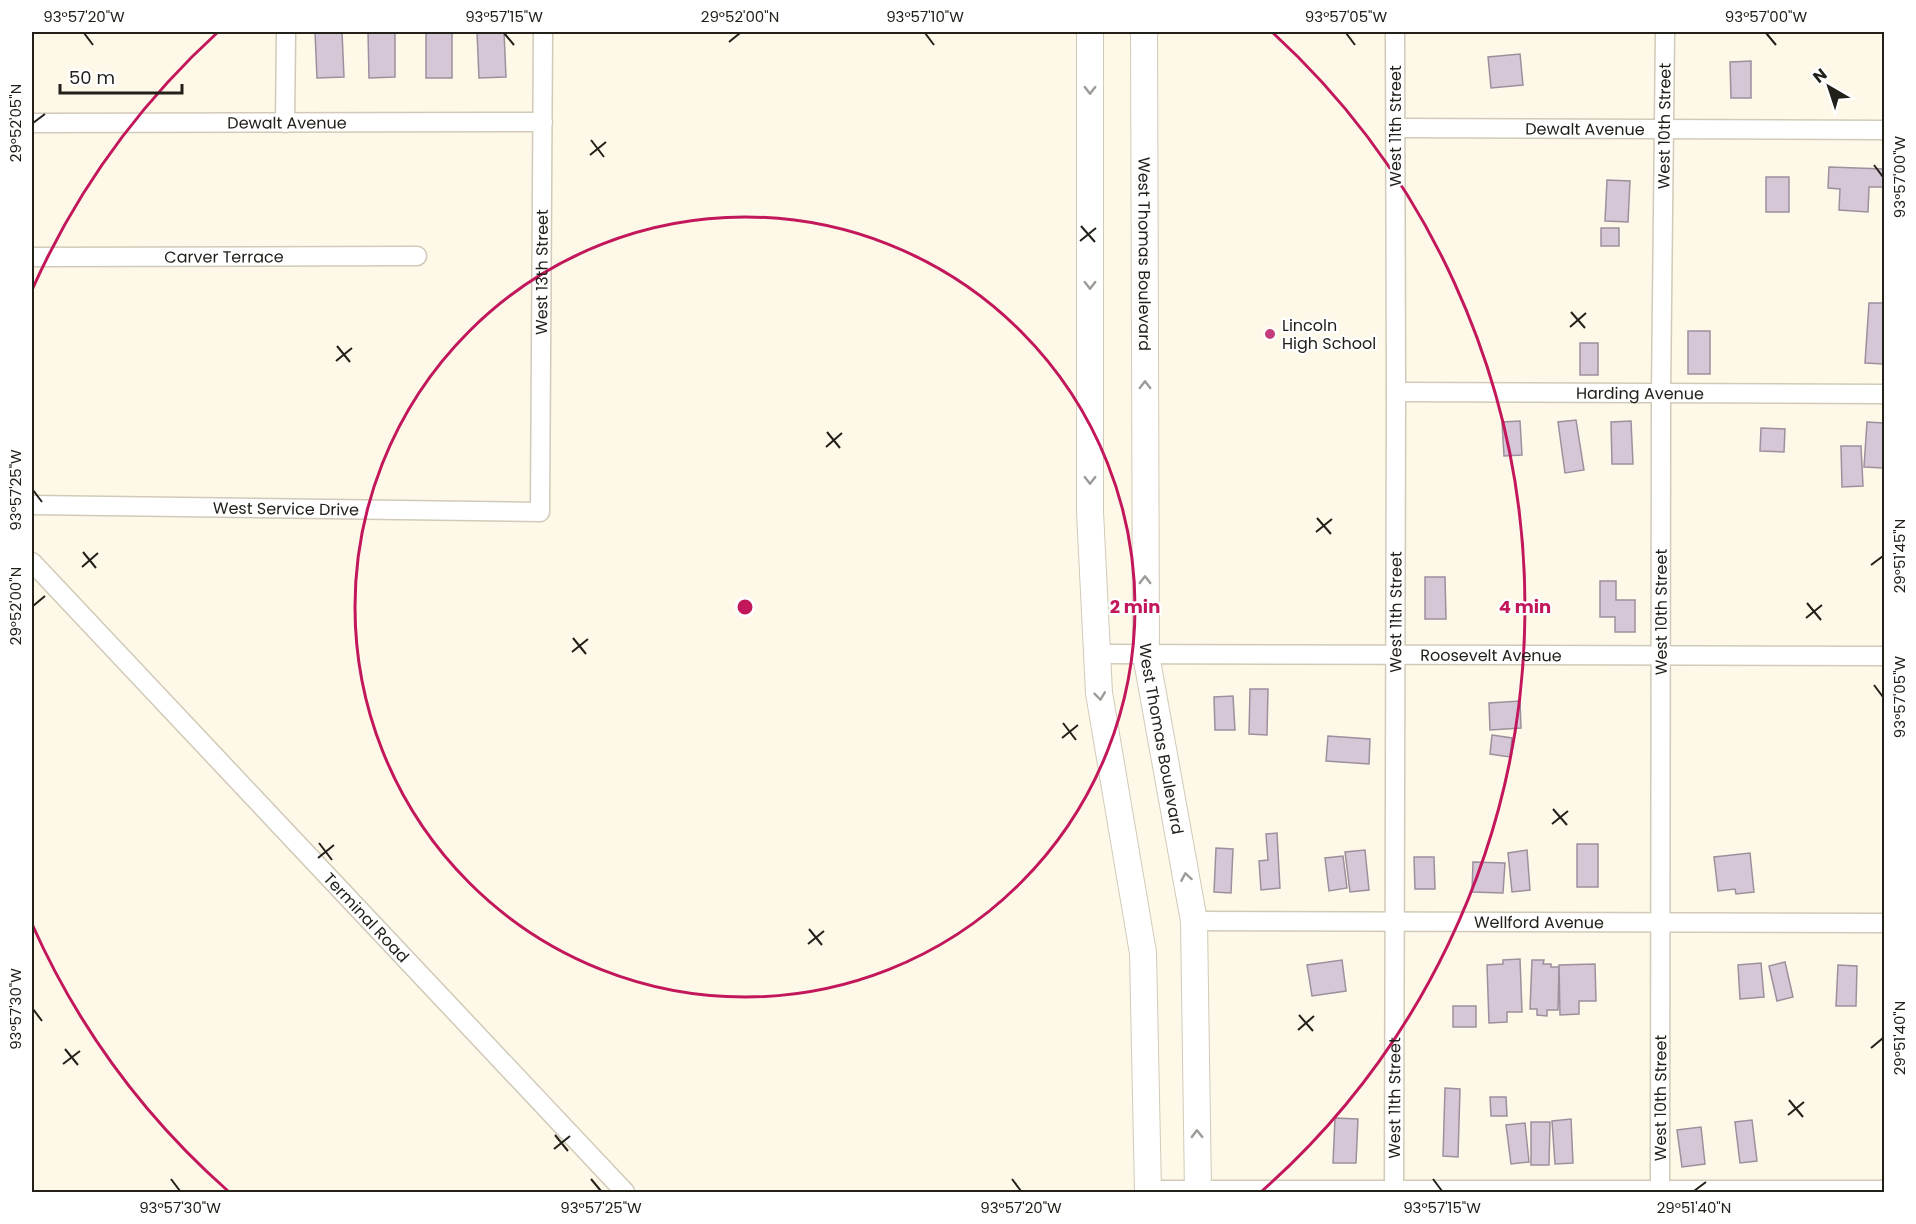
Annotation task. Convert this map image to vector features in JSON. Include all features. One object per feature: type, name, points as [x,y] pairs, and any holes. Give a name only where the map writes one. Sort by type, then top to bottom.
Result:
[{"type":"street","points":[[285,123],[286,32]]},
{"type":"street","name":"West 13th Street","points":[[540,512],[543,32]]},
{"type":"street","points":[[1090,32],[1090,512],[1097,654],[1099,693],[1143,953],[1148,1191],[1884,1190]]},
{"type":"street","name":"West Thomas Boulevard","points":[[1144,32],[1146,655],[1194,921],[1198,1191]]},
{"type":"street","name":"West 11th Street","points":[[1394,1191],[1395,32]]},
{"type":"street","name":"West 10th Street","points":[[1660,1191],[1661,393],[1665,32]]},
{"type":"street","name":"Dewalt Avenue","points":[[32,123],[543,122]]},
{"type":"street","name":"Dewalt Avenue","points":[[1395,128],[1884,130]]},
{"type":"street","name":"Carver Terrace","points":[[32,257],[417,256]]},
{"type":"street","name":"Harding Avenue","points":[[1396,392],[1884,394]]},
{"type":"street","name":"West Service Drive","points":[[32,506],[540,512]]},
{"type":"street","name":"Terminal Road","points":[[32,562],[625,1192]]},
{"type":"street","name":"Roosevelt Avenue","points":[[1097,654],[1884,656]]},
{"type":"street","name":"Wellford Avenue","points":[[1194,921],[1884,923]]},
{"type":"building","points":[[315,32],[342,32],[344,77],[317,78]]},
{"type":"building","points":[[368,32],[395,32],[395,77],[369,78]]},
{"type":"building","points":[[426,32],[452,32],[452,78],[426,78]]},
{"type":"building","points":[[477,32],[504,32],[506,77],[479,78]]},
{"type":"building","points":[[1520,54],[1523,85],[1491,88],[1488,57]]},
{"type":"building","points":[[1751,61],[1751,98],[1731,98],[1730,62]]},
{"type":"building","points":[[1829,167],[1884,169],[1884,187],[1869,187],[1868,212],[1839,210],[1840,189],[1828,188]]},
{"type":"building","points":[[1766,177],[1789,177],[1789,212],[1766,212]]},
{"type":"building","points":[[1607,180],[1630,181],[1628,222],[1605,221]]},
{"type":"building","points":[[1601,228],[1619,228],[1619,246],[1601,246]]},
{"type":"building","points":[[1869,303],[1884,303],[1884,364],[1865,363]]},
{"type":"building","points":[[1688,331],[1710,331],[1710,374],[1688,374]]},
{"type":"building","points":[[1580,343],[1598,343],[1598,375],[1580,375]]},
{"type":"building","points":[[1576,420],[1584,470],[1565,473],[1558,422]]},
{"type":"building","points":[[1520,421],[1522,455],[1504,456],[1502,422]]},
{"type":"building","points":[[1631,421],[1633,464],[1612,464],[1611,422]]},
{"type":"building","points":[[1867,422],[1884,423],[1884,468],[1864,467]]},
{"type":"building","points":[[1761,428],[1785,429],[1784,452],[1760,451]]},
{"type":"building","points":[[1841,446],[1861,446],[1863,486],[1842,487]]},
{"type":"building","points":[[1425,577],[1445,577],[1446,619],[1425,619]]},
{"type":"building","points":[[1600,581],[1616,581],[1616,600],[1635,600],[1635,632],[1615,632],[1615,617],[1600,617]]},
{"type":"building","points":[[1250,689],[1268,689],[1267,735],[1249,734]]},
{"type":"building","points":[[1233,696],[1235,730],[1215,730],[1214,697]]},
{"type":"building","points":[[1520,701],[1521,728],[1490,730],[1489,703]]},
{"type":"building","points":[[1492,735],[1512,738],[1510,757],[1490,754]]},
{"type":"building","points":[[1328,736],[1370,739],[1369,764],[1326,761]]},
{"type":"building","points":[[1277,833],[1280,888],[1261,890],[1259,861],[1268,860],[1266,834]]},
{"type":"building","points":[[1577,844],[1598,844],[1598,887],[1577,887]]},
{"type":"building","points":[[1216,848],[1233,849],[1231,893],[1214,892]]},
{"type":"building","points":[[1365,850],[1369,890],[1350,892],[1345,852]]},
{"type":"building","points":[[1527,850],[1530,890],[1512,892],[1508,853]]},
{"type":"building","points":[[1750,853],[1754,892],[1736,894],[1735,889],[1718,891],[1714,857]]},
{"type":"building","points":[[1343,856],[1347,888],[1329,891],[1325,858]]},
{"type":"building","points":[[1414,857],[1434,857],[1435,889],[1415,889]]},
{"type":"building","points":[[1473,862],[1505,863],[1503,893],[1472,892]]},
{"type":"building","points":[[1520,959],[1522,1012],[1507,1012],[1507,1022],[1489,1023],[1487,965],[1503,964],[1503,960]]},
{"type":"building","points":[[1342,960],[1346,991],[1312,996],[1307,965]]},
{"type":"building","points":[[1532,960],[1544,960],[1543,964],[1559,967],[1558,1010],[1547,1010],[1547,1016],[1537,1015],[1537,1009],[1530,1009]]},
{"type":"building","points":[[1785,962],[1793,997],[1777,1001],[1769,966]]},
{"type":"building","points":[[1761,963],[1764,997],[1740,999],[1738,965]]},
{"type":"building","points":[[1595,964],[1596,1001],[1579,1001],[1579,1014],[1560,1015],[1559,965]]},
{"type":"building","points":[[1838,965],[1857,966],[1856,1006],[1836,1006]]},
{"type":"building","points":[[1453,1006],[1476,1006],[1476,1027],[1453,1027]]},
{"type":"building","points":[[1445,1088],[1460,1089],[1458,1157],[1443,1156]]},
{"type":"building","points":[[1490,1097],[1506,1097],[1507,1116],[1491,1116]]},
{"type":"building","points":[[1335,1118],[1358,1119],[1356,1163],[1333,1163]]},
{"type":"building","points":[[1571,1119],[1573,1163],[1555,1164],[1552,1121]]},
{"type":"building","points":[[1752,1120],[1757,1161],[1740,1163],[1735,1122]]},
{"type":"building","points":[[1531,1122],[1550,1122],[1549,1165],[1531,1165]]},
{"type":"building","points":[[1525,1123],[1529,1162],[1511,1164],[1506,1125]]},
{"type":"building","points":[[1701,1127],[1705,1164],[1682,1167],[1677,1130]]},
{"type":"place","name":"Lincoln High School","points":[[1270,334]]}]
